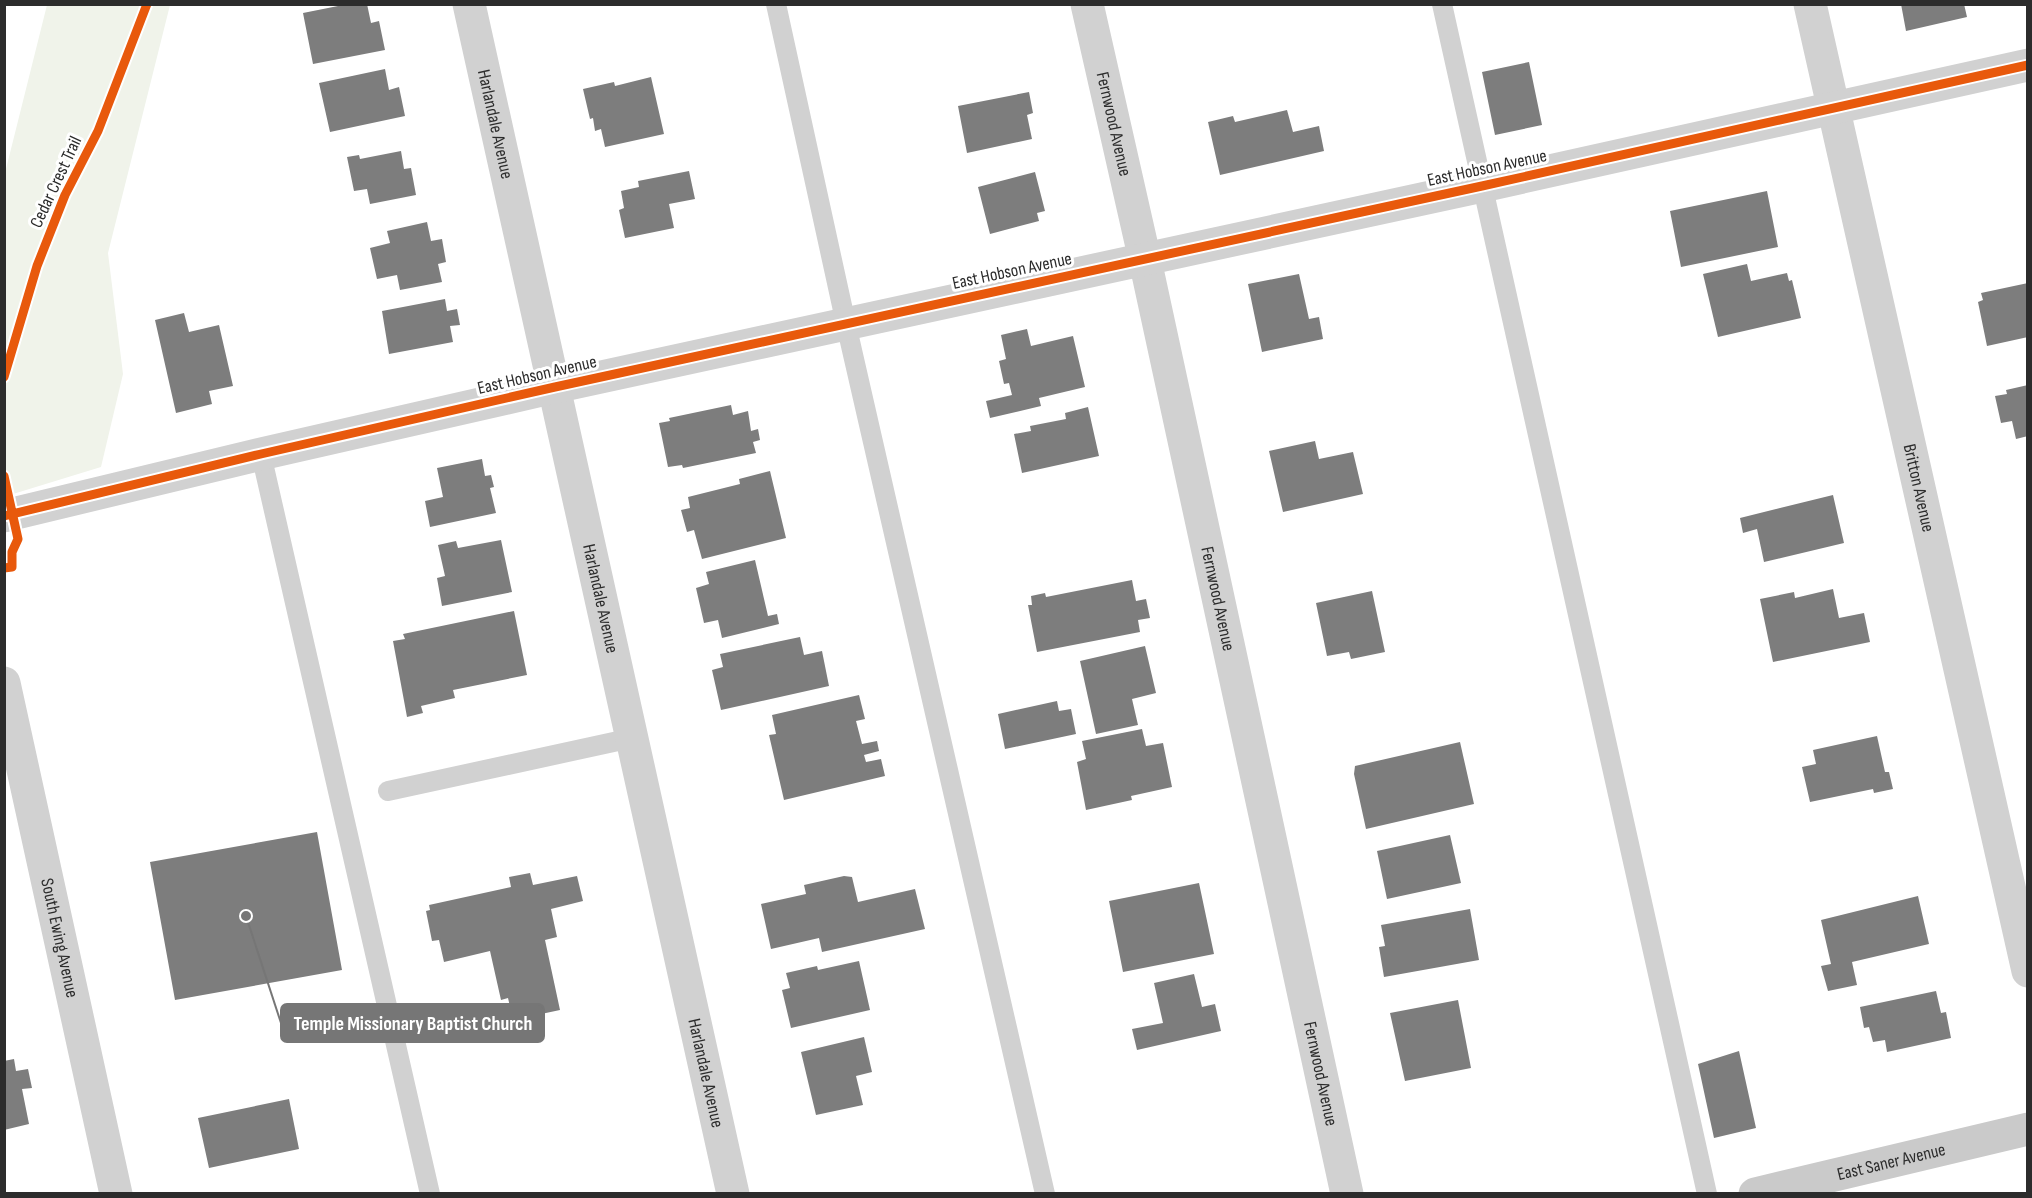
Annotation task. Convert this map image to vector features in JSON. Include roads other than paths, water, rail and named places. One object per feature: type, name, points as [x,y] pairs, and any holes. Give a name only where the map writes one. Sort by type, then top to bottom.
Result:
[{"type":"street","name":"Harlandale Avenue","points":[[469,4],[734,1194]]},
{"type":"street","name":"Fernwood Avenue","points":[[1087,4],[1145,260],[1347,1194]]},
{"type":"street","name":"Britton Avenue","points":[[1810,4],[2028,971]]},
{"type":"street","name":"East Hobson Avenue","points":[[4,516],[555,387],[1145,260],[2028,65]]},
{"type":"street","name":"South Ewing Avenue","points":[[4,683],[116,1194]]},
{"type":"street","name":"East Saner Avenue","points":[[1755,1194],[2028,1129]]},
{"type":"lane","points":[[776,4],[846,324],[1045,1194]]},
{"type":"lane","points":[[1442,4],[1707,1194]]},
{"type":"lane","points":[[261,454],[430,1194]]},
{"type":"lane","points":[[388,792],[632,738]]},
{"type":"place","name":"Temple Missionary Baptist Church","points":[[246,916]]}]
